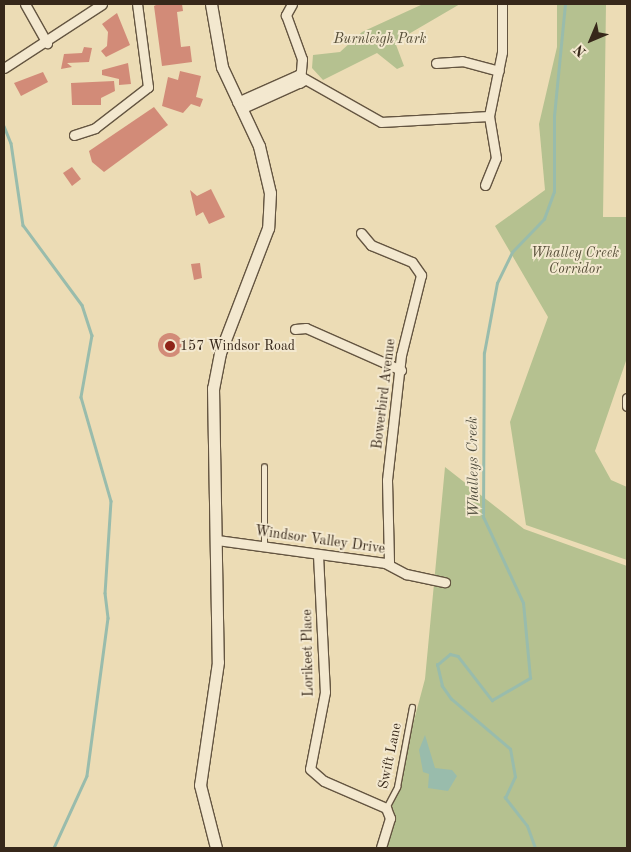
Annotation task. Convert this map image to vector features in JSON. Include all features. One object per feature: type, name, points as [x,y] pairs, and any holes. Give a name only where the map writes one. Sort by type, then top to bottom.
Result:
[{"type":"street","points":[[25,4],[47,43]]},
{"type":"street","points":[[4,68],[47,43],[102,4]]},
{"type":"street","points":[[74,135],[95,128],[148,87],[137,4]]},
{"type":"street","points":[[211,4],[219,57],[264,162],[270,210],[213,388],[217,540],[217,693],[200,784],[216,848]]},
{"type":"street","points":[[292,4],[286,15],[302,59],[303,79]]},
{"type":"street","points":[[485,185],[496,158],[489,116],[499,71],[502,4]]},
{"type":"street","points":[[436,63],[462,62],[499,71]]},
{"type":"street","points":[[239,105],[303,79]]},
{"type":"street","points":[[303,79],[366,117],[381,122],[489,116]]},
{"type":"street","name":"Bowerbird Avenue","points":[[361,233],[370,245],[420,269],[401,370],[386,489],[389,564]]},
{"type":"street","points":[[295,329],[306,328],[401,370]]},
{"type":"street","points":[[627,398],[627,406]]},
{"type":"street","name":"Windsor Valley Drive","points":[[217,540],[389,564],[406,574],[445,582]]},
{"type":"street","name":"Lorikeet Place","points":[[318,555],[325,692],[310,769],[324,782],[386,808]]},
{"type":"street","points":[[381,848],[390,818],[386,808]]},
{"type":"lane","points":[[264,467],[264,546]]},
{"type":"lane","name":"Swift Lane","points":[[386,808],[397,787],[412,707]]},
{"type":"green space","name":"Burnleigh Park","points":[[423,4],[460,4],[395,42],[404,66],[397,69],[377,53],[323,80],[312,68],[313,55],[340,52],[362,32]]},
{"type":"green space","name":"Whalley Creek Corridor","points":[[557,4],[606,4],[603,217],[627,217],[627,358],[595,451],[611,480],[627,487],[627,560],[526,525],[510,422],[548,317],[495,226],[545,190],[539,124],[557,47]]},
{"type":"green space","points":[[445,467],[524,529],[627,566],[627,848],[380,848],[425,679]]},
{"type":"shaded area","points":[[425,735],[435,768],[452,770],[457,776],[448,791],[428,788],[429,774],[423,772],[419,750]]},
{"type":"building","points":[[158,4],[182,4],[183,11],[177,12],[181,47],[190,46],[192,62],[162,66],[154,6]]},
{"type":"building","points":[[117,13],[130,45],[106,57],[101,51],[107,46],[108,32],[102,24]]},
{"type":"building","points":[[84,47],[92,48],[89,62],[67,63],[72,67],[61,69],[64,54],[82,53]]},
{"type":"building","points":[[128,63],[131,84],[119,85],[119,79],[102,75],[102,70]]},
{"type":"building","points":[[180,71],[201,76],[196,97],[203,99],[200,107],[191,104],[183,113],[162,106],[168,77],[178,80]]},
{"type":"building","points":[[43,72],[48,82],[21,96],[14,83]]},
{"type":"building","points":[[114,81],[115,91],[101,98],[101,105],[72,105],[71,83]]},
{"type":"building","points":[[154,107],[168,125],[104,172],[92,162],[89,151]]},
{"type":"building","points":[[72,167],[81,179],[72,186],[63,173]]},
{"type":"building","points":[[211,189],[225,217],[209,224],[203,212],[196,216],[190,190],[197,196]]},
{"type":"building","points":[[200,263],[202,278],[194,280],[191,264]]},
{"type":"building","name":"157 Windsor Road","points":[[170,333],[179,336],[182,345],[179,354],[170,357],[161,354],[158,345],[161,336]]},
{"type":"waterway","name":"Whalleys Creek","points":[[535,848],[527,826],[505,798],[515,777],[510,749],[451,699],[442,686],[437,665],[450,654],[458,656],[492,700],[530,678],[523,603],[483,517],[484,353],[497,283],[512,252],[544,219],[554,192],[554,116],[565,4]]},
{"type":"waterway","points":[[4,126],[11,143],[23,225],[82,305],[92,335],[81,397],[111,501],[105,593],[108,618],[87,776],[54,848]]},
{"type":"place","name":"157 Windsor Road","points":[[170,346]]}]
